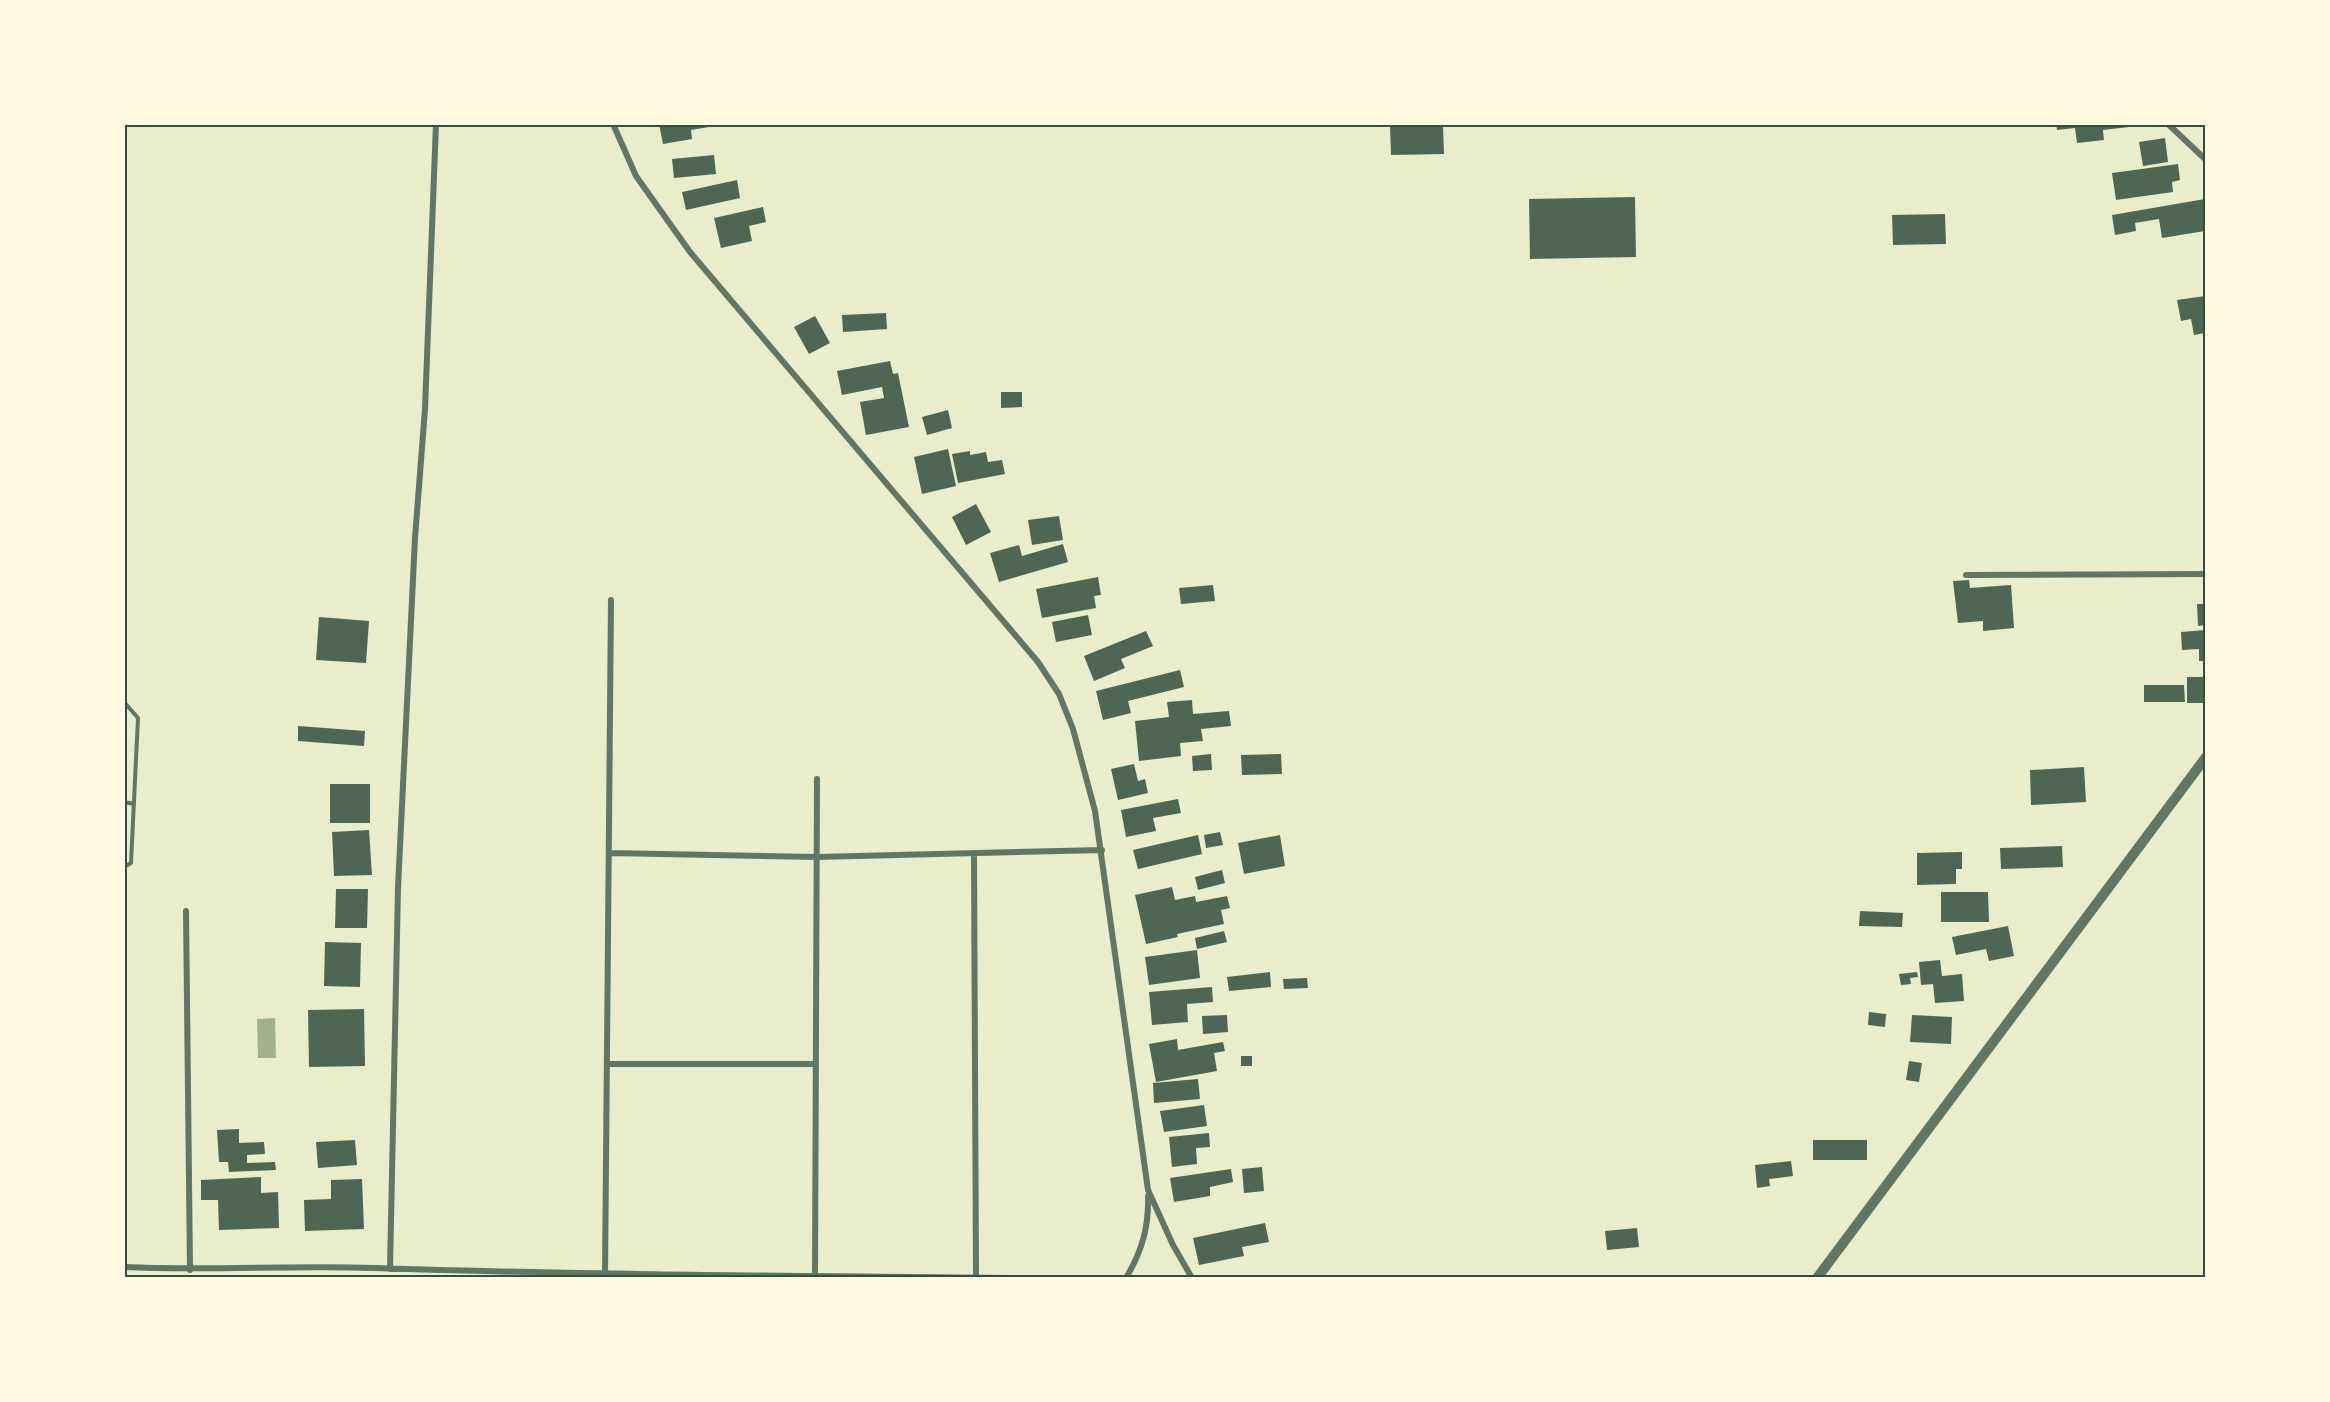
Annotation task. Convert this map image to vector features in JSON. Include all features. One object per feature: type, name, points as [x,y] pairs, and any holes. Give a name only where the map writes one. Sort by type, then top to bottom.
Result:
[{"type":"street","points":[[390,1269],[398,888],[415,538],[425,409],[436,124]]},
{"type":"street","points":[[613,124],[636,176],[690,252],[1038,662],[1059,694],[1073,729],[1095,811],[1102,850],[1148,1190],[1149,1213],[1145,1236],[1126,1278]]},
{"type":"street","points":[[2168,124],[2205,160]]},
{"type":"street","points":[[1966,575],[2205,574]]},
{"type":"street","points":[[605,1274],[611,600]]},
{"type":"street","points":[[1816,1278],[2205,757]]},
{"type":"street","points":[[815,1275],[817,779]]},
{"type":"street","points":[[609,853],[817,857],[1102,850]]},
{"type":"street","points":[[974,854],[976,1277]]},
{"type":"street","points":[[186,911],[190,1270]]},
{"type":"street","points":[[607,1064],[816,1064]]},
{"type":"street","points":[[1148,1190],[1173,1245],[1192,1278]]},
{"type":"street","points":[[124,1267],[190,1270],[374,1268],[605,1274],[1026,1278]]},
{"type":"lane","points":[[124,702],[138,718],[131,863],[124,867]]},
{"type":"lane","points":[[124,802],[134,804]]},
{"type":"shaded area","points":[[275,1018],[276,1058],[258,1058],[257,1019]]},
{"type":"building","points":[[659,124],[715,124],[715,126],[691,130],[692,139],[663,144]]},
{"type":"building","points":[[2056,124],[2138,124],[2138,126],[2103,130],[2104,140],[2077,143],[2075,128],[2057,130]]},
{"type":"building","points":[[1443,125],[1444,154],[1391,155],[1390,126]]},
{"type":"building","points":[[2165,138],[2168,162],[2143,166],[2139,142]]},
{"type":"building","points":[[714,155],[716,174],[674,178],[672,159]]},
{"type":"building","points":[[2178,164],[2180,180],[2172,182],[2173,192],[2116,200],[2112,173]]},
{"type":"building","points":[[737,180],[740,198],[686,210],[682,192]]},
{"type":"building","points":[[1635,197],[1636,257],[1530,259],[1529,199]]},
{"type":"building","points":[[2205,199],[2205,231],[2162,238],[2159,219],[2135,223],[2136,231],[2115,235],[2112,215]]},
{"type":"building","points":[[763,207],[766,222],[749,226],[752,241],[721,248],[714,218]]},
{"type":"building","points":[[1945,214],[1946,244],[1893,245],[1892,215]]},
{"type":"building","points":[[2205,296],[2205,333],[2194,335],[2191,319],[2181,321],[2177,300]]},
{"type":"building","points":[[886,313],[887,329],[843,332],[842,315]]},
{"type":"building","points":[[815,316],[830,343],[809,354],[794,327]]},
{"type":"building","points":[[890,361],[893,374],[898,373],[909,427],[866,435],[860,402],[884,398],[882,387],[842,395],[837,371]]},
{"type":"building","points":[[1001,392],[1022,392],[1022,407],[1001,408]]},
{"type":"building","points":[[948,410],[952,428],[927,435],[922,417]]},
{"type":"building","points":[[948,449],[956,486],[922,494],[914,457]]},
{"type":"building","points":[[970,451],[970,455],[986,452],[988,462],[1002,460],[1005,474],[958,483],[952,454]]},
{"type":"building","points":[[976,504],[991,532],[966,545],[952,517]]},
{"type":"building","points":[[1059,516],[1063,540],[1032,545],[1028,520]]},
{"type":"building","points":[[1063,544],[1068,562],[999,582],[990,553],[1019,545],[1022,556]]},
{"type":"building","points":[[1098,577],[1101,595],[1094,596],[1096,608],[1042,618],[1036,589]]},
{"type":"building","points":[[1969,580],[1970,588],[2011,585],[2014,628],[1983,631],[1983,621],[1958,623],[1953,581]]},
{"type":"building","points":[[1213,585],[1215,601],[1181,604],[1179,588]]},
{"type":"building","points":[[2197,604],[2205,604],[2205,625],[2198,626]]},
{"type":"building","points":[[1088,615],[1092,635],[1056,642],[1052,622]]},
{"type":"building","points":[[319,617],[369,621],[366,663],[316,660]]},
{"type":"building","points":[[2205,630],[2205,661],[2199,661],[2199,649],[2182,650],[2181,632]]},
{"type":"building","points":[[1146,631],[1153,646],[1121,659],[1125,668],[1094,681],[1084,656]]},
{"type":"building","points":[[1180,670],[1184,687],[1128,701],[1131,713],[1103,720],[1096,691]]},
{"type":"building","points":[[2187,677],[2205,677],[2205,703],[2187,703]]},
{"type":"building","points":[[2144,685],[2184,685],[2185,702],[2144,702]]},
{"type":"building","points":[[1192,700],[1193,714],[1229,711],[1231,726],[1201,729],[1203,741],[1180,743],[1181,756],[1139,761],[1135,721],[1169,717],[1167,702]]},
{"type":"building","points":[[298,726],[365,731],[364,746],[298,741]]},
{"type":"building","points":[[1211,754],[1212,770],[1193,771],[1192,756]]},
{"type":"building","points":[[1281,754],[1282,774],[1242,775],[1241,755]]},
{"type":"building","points":[[1134,764],[1138,781],[1145,779],[1148,793],[1118,800],[1111,769]]},
{"type":"building","points":[[2084,767],[2086,802],[2031,805],[2030,770]]},
{"type":"building","points":[[330,784],[370,784],[370,823],[330,823]]},
{"type":"building","points":[[1178,799],[1181,813],[1153,818],[1156,831],[1126,837],[1121,810]]},
{"type":"building","points":[[369,830],[372,875],[334,876],[332,832]]},
{"type":"building","points":[[1220,832],[1223,845],[1206,848],[1204,835]]},
{"type":"building","points":[[1198,835],[1202,854],[1138,869],[1133,850]]},
{"type":"building","points":[[1280,835],[1285,866],[1244,874],[1238,843]]},
{"type":"building","points":[[2062,846],[2063,867],[2001,869],[2000,848]]},
{"type":"building","points":[[1962,852],[1962,869],[1956,869],[1956,884],[1917,885],[1917,853]]},
{"type":"building","points":[[1222,870],[1225,883],[1198,890],[1195,877]]},
{"type":"building","points":[[1172,887],[1175,900],[1195,896],[1196,902],[1227,896],[1230,908],[1221,910],[1224,924],[1177,934],[1178,937],[1146,944],[1135,895]]},
{"type":"building","points":[[336,889],[368,889],[367,928],[335,928]]},
{"type":"building","points":[[1941,892],[1988,892],[1989,922],[1941,922]]},
{"type":"building","points":[[1860,911],[1903,913],[1902,927],[1859,926]]},
{"type":"building","points":[[2008,926],[2014,956],[1989,961],[1986,949],[1956,955],[1952,937]]},
{"type":"building","points":[[1224,931],[1227,942],[1197,949],[1195,938]]},
{"type":"building","points":[[325,942],[361,943],[360,987],[324,986]]},
{"type":"building","points":[[1197,950],[1200,978],[1149,985],[1145,957]]},
{"type":"building","points":[[1940,960],[1942,976],[1962,974],[1964,1001],[1935,1003],[1933,984],[1921,985],[1919,962]]},
{"type":"building","points":[[1270,972],[1271,987],[1229,991],[1227,977]]},
{"type":"building","points":[[1917,972],[1918,977],[1910,978],[1911,984],[1901,985],[1899,974]]},
{"type":"building","points":[[1307,978],[1308,988],[1284,989],[1283,979]]},
{"type":"building","points":[[1212,987],[1213,1002],[1187,1004],[1188,1022],[1152,1025],[1149,992]]},
{"type":"building","points":[[364,1009],[365,1066],[309,1067],[308,1010]]},
{"type":"building","points":[[1869,1012],[1886,1014],[1885,1027],[1868,1025]]},
{"type":"building","points":[[1227,1015],[1228,1032],[1203,1034],[1202,1016]]},
{"type":"building","points":[[1912,1015],[1952,1017],[1951,1044],[1910,1042]]},
{"type":"building","points":[[1177,1039],[1178,1050],[1223,1042],[1225,1051],[1214,1053],[1217,1071],[1156,1082],[1149,1044]]},
{"type":"building","points":[[1241,1056],[1252,1056],[1252,1066],[1241,1066]]},
{"type":"building","points":[[1909,1061],[1922,1063],[1919,1082],[1906,1080]]},
{"type":"building","points":[[1198,1079],[1200,1099],[1154,1103],[1153,1083]]},
{"type":"building","points":[[1204,1105],[1207,1126],[1164,1132],[1160,1111]]},
{"type":"building","points":[[239,1129],[239,1143],[264,1142],[265,1154],[247,1155],[247,1163],[275,1162],[276,1170],[229,1172],[228,1162],[219,1162],[217,1130]]},
{"type":"building","points":[[1209,1133],[1210,1147],[1196,1148],[1197,1164],[1172,1167],[1169,1137]]},
{"type":"building","points":[[355,1140],[357,1165],[318,1168],[316,1142]]},
{"type":"building","points":[[1813,1140],[1867,1140],[1867,1160],[1813,1160]]},
{"type":"building","points":[[1791,1161],[1793,1176],[1769,1179],[1770,1186],[1757,1188],[1755,1165]]},
{"type":"building","points":[[1262,1167],[1264,1191],[1244,1193],[1242,1169]]},
{"type":"building","points":[[1231,1169],[1233,1182],[1210,1187],[1210,1196],[1174,1202],[1170,1178]]},
{"type":"building","points":[[261,1177],[261,1193],[278,1192],[279,1228],[219,1230],[218,1200],[201,1200],[201,1180]]},
{"type":"building","points":[[362,1179],[364,1229],[305,1231],[304,1200],[331,1199],[331,1180]]},
{"type":"building","points":[[1265,1223],[1269,1242],[1242,1247],[1244,1256],[1199,1265],[1193,1238]]},
{"type":"building","points":[[1637,1228],[1639,1247],[1607,1250],[1605,1231]]}]
